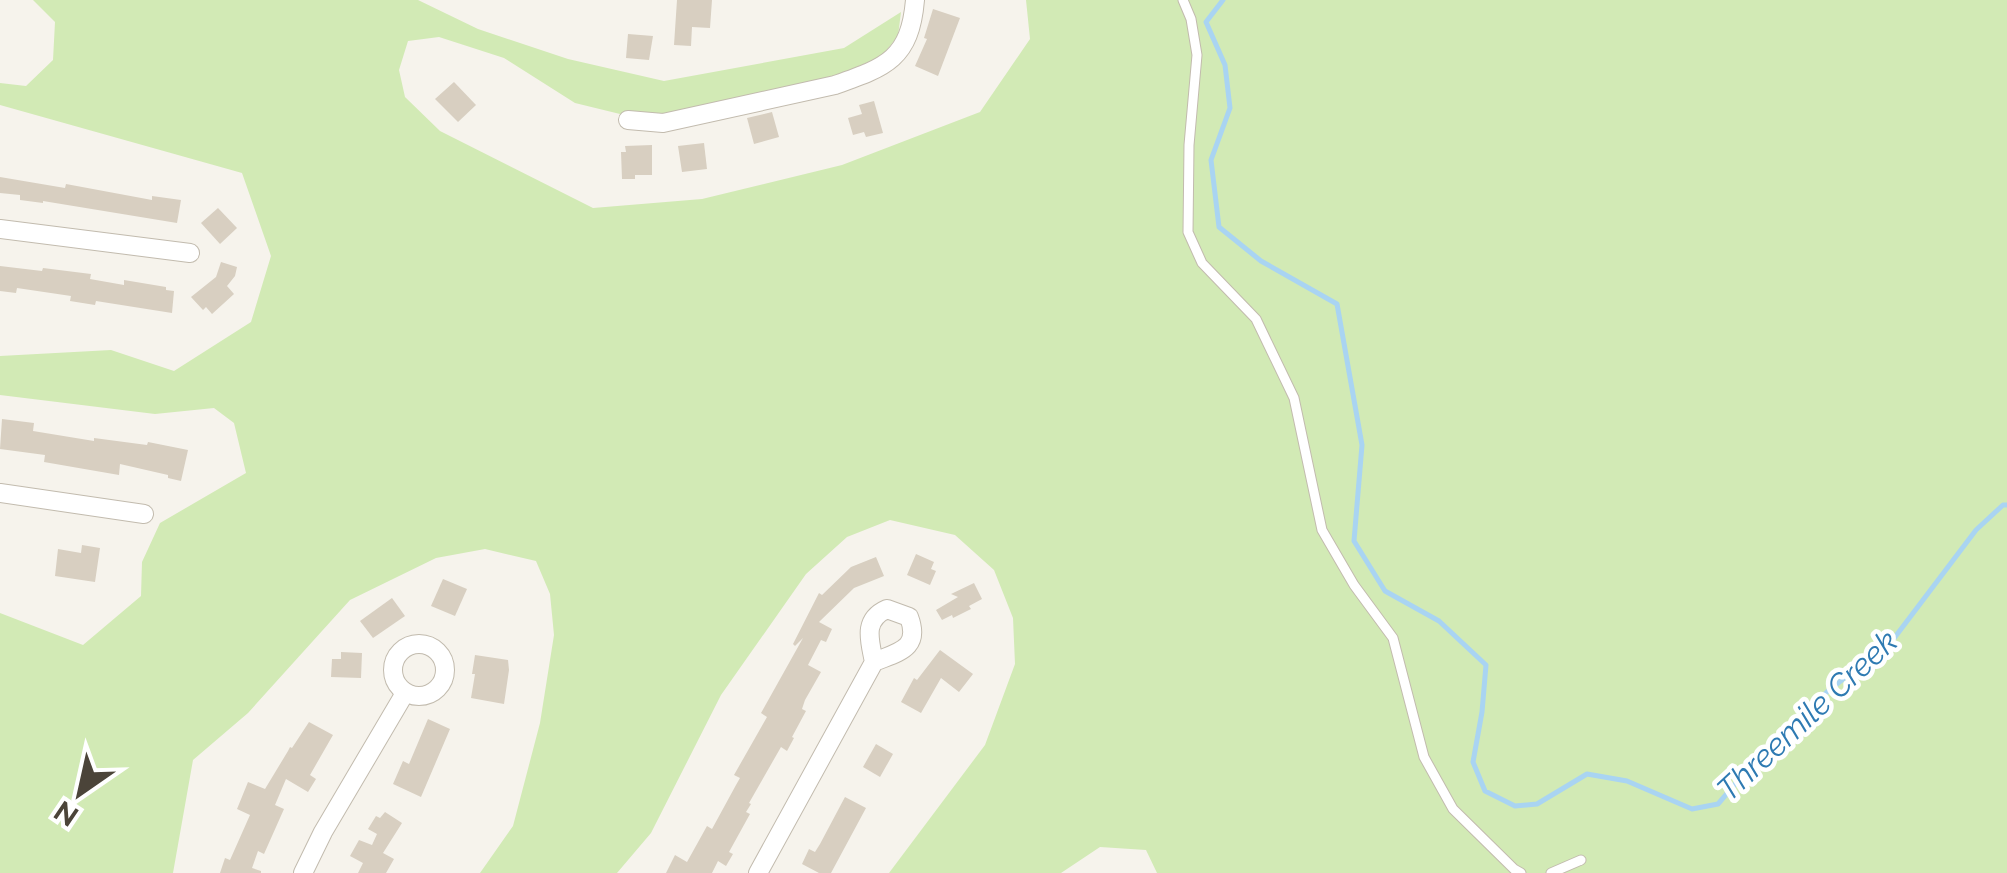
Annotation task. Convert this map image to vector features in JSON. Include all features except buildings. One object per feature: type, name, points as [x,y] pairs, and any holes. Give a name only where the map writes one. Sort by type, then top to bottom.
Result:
[{"type":"street","points":[[628,120],[662,123],[836,86],[881,67],[896,56],[912,24],[915,0]]},
{"type":"street","points":[[0,229],[190,252]]},
{"type":"street","points":[[0,494],[144,514]]},
{"type":"street","points":[[758,873],[874,662]]},
{"type":"street","points":[[303,873],[406,693]]},
{"type":"lane","points":[[1183,0],[1191,19],[1197,55],[1189,145],[1188,232],[1202,263],[1256,320],[1294,398],[1322,530],[1354,585],[1393,638],[1424,756],[1453,808],[1521,873]]},
{"type":"lane","points":[[1551,873],[1581,860]]},
{"type":"green space","points":[[33,0],[418,0],[478,29],[568,59],[664,81],[844,48],[901,12],[898,36],[882,56],[825,81],[679,113],[620,114],[575,103],[504,58],[439,37],[408,41],[399,70],[405,97],[440,131],[593,208],[702,199],[842,165],[980,112],[1030,39],[1026,0],[2007,0],[2007,873],[1157,873],[1146,850],[1100,847],[1061,873],[889,873],[985,745],[1015,664],[1013,618],[994,570],[955,535],[890,520],[847,537],[806,574],[721,695],[651,833],[617,873],[480,873],[513,826],[540,723],[554,635],[550,594],[536,561],[485,549],[436,558],[350,600],[248,713],[193,760],[173,873],[0,873],[0,613],[83,645],[141,596],[142,562],[160,523],[246,473],[234,423],[214,408],[155,414],[0,395],[0,356],[111,350],[174,371],[251,322],[271,256],[242,173],[0,105],[0,83],[26,86],[53,60],[55,22]]},
{"type":"waterway","name":"Threemile Creek","points":[[1223,0],[1206,22],[1225,65],[1230,108],[1211,160],[1219,227],[1261,261],[1337,304],[1362,445],[1354,541],[1385,591],[1439,621],[1486,665],[1473,762],[1485,791],[1515,806],[1537,804],[1587,774],[1627,781],[1692,809],[1718,804],[1766,748],[1895,637],[1976,530],[2007,505]]}]
